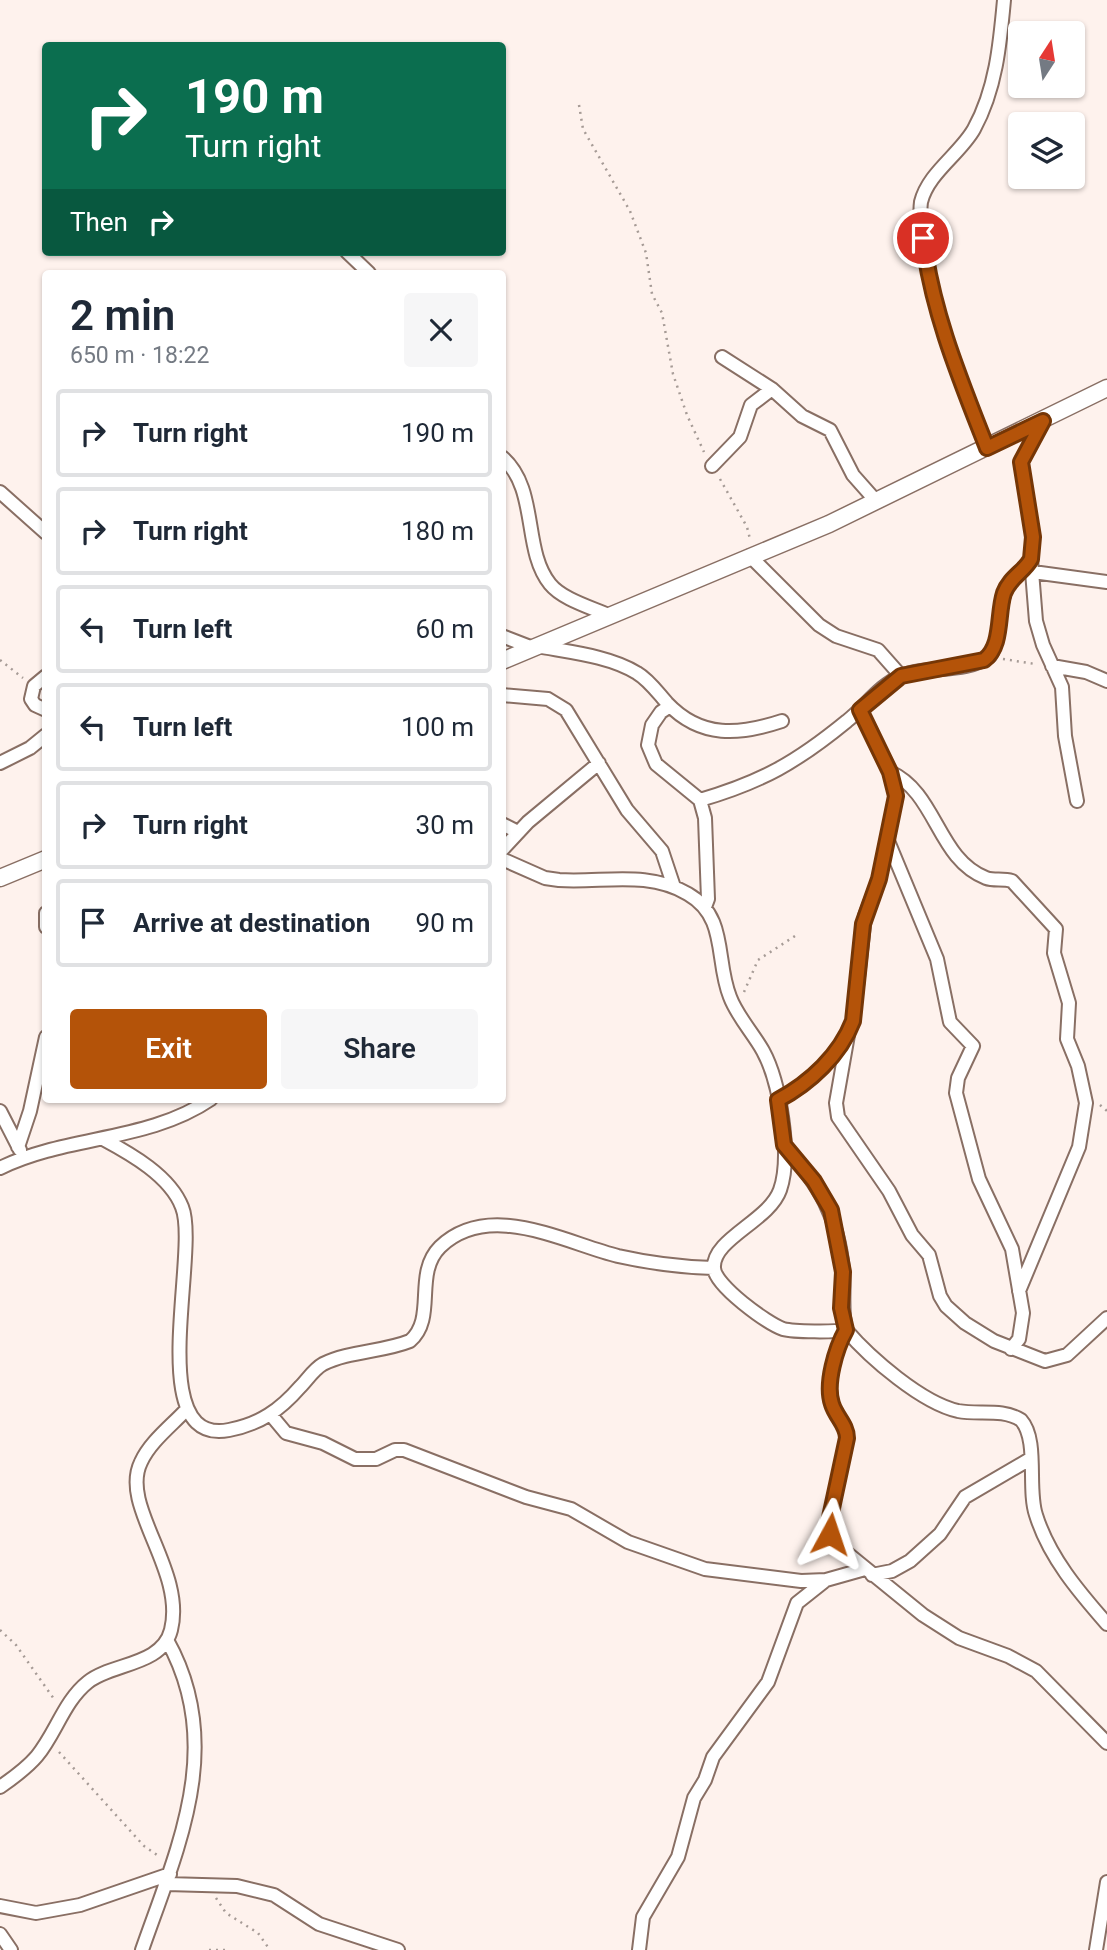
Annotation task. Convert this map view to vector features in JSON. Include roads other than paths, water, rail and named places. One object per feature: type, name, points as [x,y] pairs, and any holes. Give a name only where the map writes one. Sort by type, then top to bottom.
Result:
[{"type":"street","points":[[987,448],[943,332],[928,282],[920,216],[922,201],[929,184],[973,131],[986,103],[998,58],[1004,0]]},
{"type":"street","points":[[351,256],[366,270]]},
{"type":"street","points":[[722,357],[772,389],[802,416],[830,430],[853,475],[876,501]]},
{"type":"street","points":[[506,659],[876,501],[1107,388]]},
{"type":"street","points":[[712,467],[740,437],[751,405],[772,389]]},
{"type":"street","points":[[1043,421],[1021,462],[1033,537],[1036,621],[1062,687],[1065,736],[1077,801]]},
{"type":"street","points":[[506,461],[514,469],[524,490],[530,527],[549,583],[559,592],[608,615]]},
{"type":"street","points":[[0,492],[42,529]]},
{"type":"street","points":[[748,557],[819,625],[836,636],[878,650],[901,676]]},
{"type":"street","points":[[700,800],[764,779],[810,750],[901,676],[968,664],[990,656],[1005,592],[1014,576],[1032,565],[1107,582]]},
{"type":"street","points":[[506,637],[636,672],[670,706],[696,725],[722,733],[752,730],[782,721]]},
{"type":"street","points":[[1052,666],[1086,672],[1107,681]]},
{"type":"street","points":[[42,680],[34,687],[31,699],[42,708]]},
{"type":"street","points":[[506,695],[548,699],[560,704],[628,810],[662,851],[674,887]]},
{"type":"street","points":[[670,706],[661,712],[652,725],[648,745],[650,756],[656,764],[700,800],[705,818],[708,899],[705,907]]},
{"type":"street","points":[[860,710],[890,772],[896,796],[879,879],[865,916],[856,1002],[836,1103],[838,1116],[889,1191],[912,1235],[929,1255],[940,1296],[946,1306],[979,1332],[1035,1359],[1056,1360],[1067,1355],[1107,1318]]},
{"type":"street","points":[[0,763],[30,748],[42,738]]},
{"type":"street","points":[[506,846],[599,763]]},
{"type":"street","points":[[890,772],[914,788],[944,839],[964,863],[988,879],[1012,881],[1056,929],[1053,947],[1069,1003],[1067,1039],[1080,1073],[1086,1103],[1079,1147],[1019,1292]]},
{"type":"street","points":[[506,826],[519,832]]},
{"type":"street","points":[[888,841],[937,959],[950,1022],[973,1046],[958,1078],[956,1093],[979,1179],[1012,1248],[1022,1327],[1019,1339],[1011,1349]]},
{"type":"street","points":[[0,878],[42,861]]},
{"type":"street","points":[[506,861],[545,878],[583,882],[640,878],[674,887],[705,907],[718,929],[724,978],[738,1012],[773,1073],[784,1145],[780,1190],[771,1207],[721,1246],[713,1268],[726,1289],[782,1329],[795,1332],[846,1330]]},
{"type":"street","points":[[778,1100],[805,1084],[848,1035]]},
{"type":"street","points":[[20,1152],[42,1059]]},
{"type":"street","points":[[0,1168],[20,1152],[103,1139],[167,1121],[203,1103]]},
{"type":"street","points":[[0,1111],[20,1152]]},
{"type":"street","points":[[103,1139],[128,1153],[163,1181],[176,1195],[186,1217],[181,1373],[186,1410],[194,1423],[215,1432],[246,1425],[271,1415],[320,1365],[396,1347],[418,1334],[423,1321],[428,1267],[436,1251],[447,1241],[471,1228],[486,1225],[518,1227],[628,1258],[713,1268]]},
{"type":"street","points":[[784,1145],[814,1181],[831,1210],[843,1272],[841,1308],[846,1330],[858,1344],[908,1384],[944,1407],[1008,1414],[1021,1420],[1028,1431],[1035,1515],[1079,1591],[1107,1624]]},
{"type":"street","points":[[846,1330],[839,1342],[830,1394],[832,1405],[846,1428],[847,1438],[829,1522],[830,1534],[836,1545],[941,1628],[959,1638],[1016,1659],[1036,1671],[1107,1742]]},
{"type":"street","points":[[0,1787],[36,1756],[89,1680],[142,1660],[167,1640],[173,1616],[171,1588],[163,1559],[141,1511],[135,1480],[147,1452],[186,1410]]},
{"type":"street","points":[[271,1415],[286,1433],[323,1443],[345,1456],[366,1460],[395,1450],[404,1450],[526,1497],[571,1509],[628,1542],[678,1562],[756,1578],[826,1580],[869,1572],[892,1571],[910,1561],[940,1534],[965,1497],[1030,1459]]},
{"type":"street","points":[[639,1950],[643,1917],[678,1857],[694,1798],[713,1757],[768,1682],[797,1603],[826,1580]]},
{"type":"street","points":[[142,1950],[170,1873],[196,1758],[196,1735],[178,1660],[167,1640]]},
{"type":"street","points":[[0,1906],[36,1913],[80,1905],[170,1873],[206,1884],[237,1886],[274,1895],[319,1924],[398,1950]]},
{"type":"street","points":[[1096,1950],[1107,1882]]},
{"type":"street","points":[[0,1934],[11,1950]]}]
